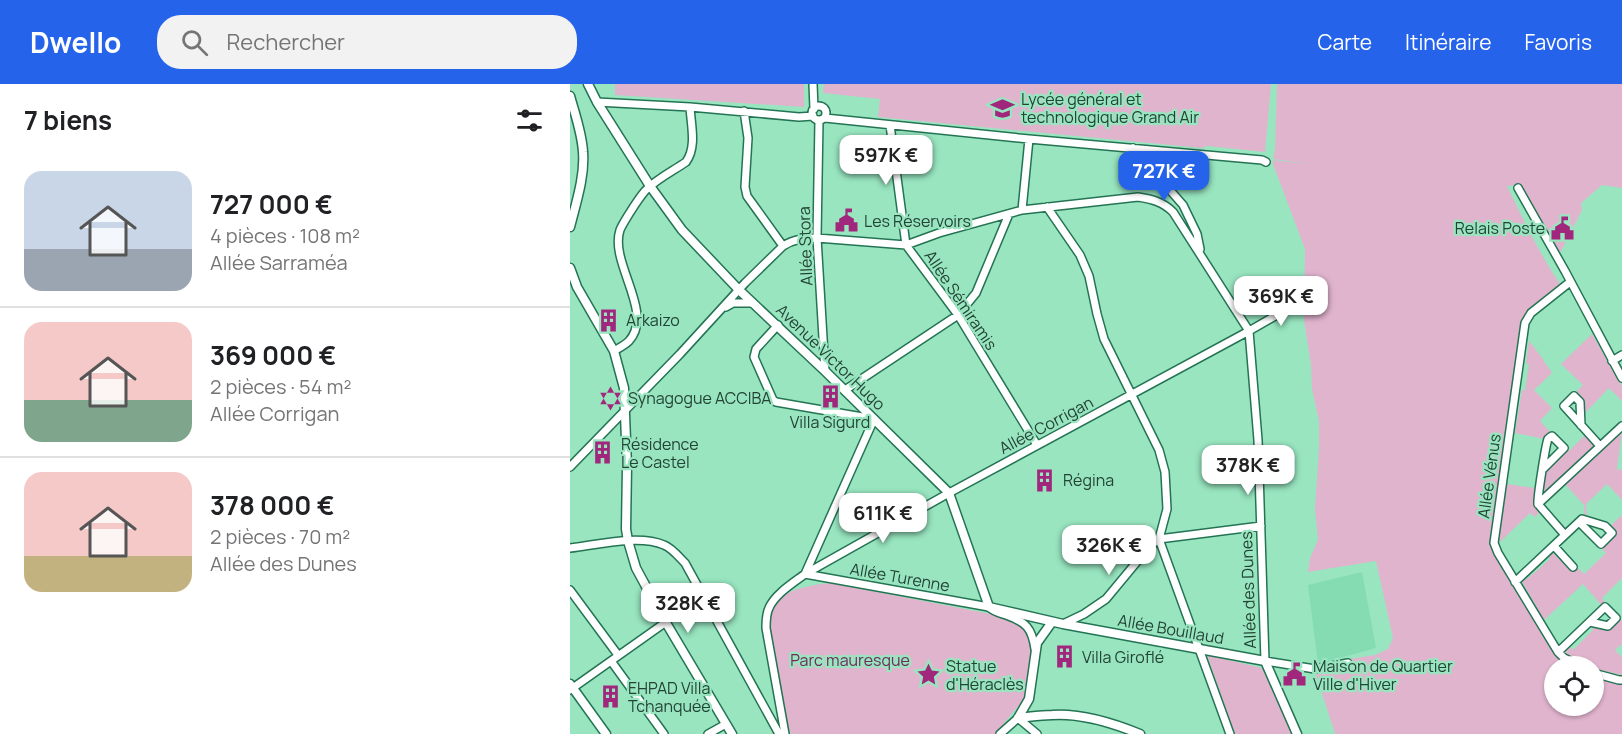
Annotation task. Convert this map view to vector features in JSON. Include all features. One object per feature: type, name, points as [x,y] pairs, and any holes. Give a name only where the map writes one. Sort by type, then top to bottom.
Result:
[{"type":"street","name":"Avenue Victor Hugo","points":[[588,84],[650,186],[681,230],[739,290],[949,493],[989,607]]},
{"type":"street","name":"Allée Stora","points":[[813,84],[818,116],[817,238],[825,371]]},
{"type":"street","points":[[570,96],[580,134],[583,159],[570,227]]},
{"type":"street","points":[[597,102],[744,111],[799,117],[818,116],[1029,139],[1216,155],[1266,162]]},
{"type":"street","points":[[614,351],[628,342],[637,324],[629,282],[618,248],[620,230],[645,191],[686,162],[690,156],[693,148],[690,107]]},
{"type":"street","points":[[744,111],[748,138],[745,187],[747,196],[783,246]]},
{"type":"street","name":"Allée Sémiramis","points":[[890,125],[906,245],[958,315],[1037,445]]},
{"type":"street","points":[[1022,210],[1029,139]]},
{"type":"street","points":[[1133,148],[1184,205],[1197,234],[1201,254]]},
{"type":"street","points":[[1518,188],[1622,378]]},
{"type":"street","points":[[570,467],[783,246],[803,238],[906,245],[939,233],[1022,210],[1138,197],[1150,199],[1167,206],[1173,212],[1249,331]]},
{"type":"street","points":[[1047,207],[1080,255],[1089,276],[1104,339],[1159,450],[1165,472],[1167,509],[1159,539],[1230,734]]},
{"type":"street","points":[[845,390],[958,315],[976,293],[1009,214]]},
{"type":"street","points":[[570,268],[577,287],[614,351],[624,388],[627,467],[625,512],[628,541],[636,568],[732,734]]},
{"type":"street","name":"Allée Vénus","points":[[1562,656],[1515,582],[1494,543],[1525,323],[1532,313],[1570,282]]},
{"type":"street","points":[[739,290],[742,302]]},
{"type":"street","name":"Allée Corrigan","points":[[805,574],[1301,301]]},
{"type":"street","points":[[719,311],[732,303],[754,303]]},
{"type":"street","points":[[778,326],[754,353],[773,400],[874,419],[805,574],[786,588],[770,604],[767,611],[766,628],[785,734]]},
{"type":"street","name":"Allée des Dunes","points":[[1249,331],[1258,440],[1264,661],[1297,734]]},
{"type":"street","points":[[1612,361],[1622,355]]},
{"type":"street","points":[[1581,425],[1600,446]]},
{"type":"street","points":[[1538,504],[1622,426]]},
{"type":"street","points":[[1544,468],[1538,493],[1538,504],[1565,535]]},
{"type":"street","points":[[1515,582],[1582,519],[1605,526],[1612,533],[1601,544],[1579,522]]},
{"type":"street","points":[[1063,624],[1084,614],[1106,599],[1149,546],[1159,539],[1261,525]]},
{"type":"street","points":[[570,548],[628,541],[650,541],[666,545],[686,563],[779,734]]},
{"type":"street","points":[[1554,546],[1573,567]]},
{"type":"street","name":"Allée Turenne","points":[[805,574],[989,607]]},
{"type":"street","points":[[570,590],[618,655]]},
{"type":"street","points":[[989,607],[1027,626],[1032,634],[1036,651]]},
{"type":"street","name":"Allée Bouillaud","points":[[989,607],[1052,622],[1315,669],[1348,663]]},
{"type":"street","points":[[1027,626],[1026,621],[1035,618]]},
{"type":"street","points":[[606,734],[571,687],[666,622]]},
{"type":"street","points":[[1000,734],[1018,718],[1029,699],[1037,643],[1052,622]]},
{"type":"street","points":[[1558,652],[1590,622]]},
{"type":"street","points":[[611,661],[664,734]]},
{"type":"street","points":[[1604,676],[1622,680]]},
{"type":"street","points":[[1018,718],[1053,714],[1072,715],[1104,722],[1140,734]]},
{"type":"street","points":[[1018,718],[1037,734]]},
{"type":"street","points":[[708,734],[726,724]]},
{"type":"shaded area","points":[[1362,572],[1376,648],[1318,664],[1308,585]]},
{"type":"green space","points":[[615,84],[804,84],[804,107],[615,95]]},
{"type":"green space","points":[[824,84],[1271,84],[1265,152],[878,117],[880,99],[823,93]]},
{"type":"green space","points":[[1277,84],[1622,84],[1622,188],[1602,185],[1581,203],[1582,210],[1559,255],[1519,185],[1507,186],[1538,248],[1560,284],[1530,311],[1523,321],[1490,545],[1557,656],[1544,656],[1544,716],[1604,716],[1604,680],[1622,683],[1622,734],[1335,734],[1316,674],[1352,667],[1350,659],[1375,655],[1388,649],[1393,638],[1376,561],[1308,572],[1310,558],[1318,540],[1315,508],[1319,421],[1312,389],[1304,320],[1305,249],[1273,160],[1309,164],[1273,159]]},
{"type":"green space","points":[[1592,334],[1622,386],[1622,401],[1609,388],[1585,413],[1585,403],[1576,392],[1583,385],[1561,364]]},
{"type":"green space","points":[[1529,341],[1552,373],[1534,390],[1552,408],[1540,421],[1551,433],[1545,439],[1515,433],[1529,364],[1526,363]]},
{"type":"green space","points":[[1622,431],[1617,469],[1622,470],[1622,500],[1607,484],[1586,504],[1587,519],[1585,519],[1584,505],[1564,483]]},
{"type":"green space","points":[[1585,435],[1595,446],[1542,495],[1547,470],[1566,449],[1569,451]]},
{"type":"green space","points":[[1506,484],[1536,488],[1536,506],[1540,512],[1535,517],[1530,513],[1499,543]]},
{"type":"green space","points":[[1622,515],[1622,578],[1602,598],[1606,604],[1603,607],[1583,584],[1544,620],[1521,580],[1524,577],[1527,579],[1550,559],[1548,556],[1553,553],[1570,569],[1575,565],[1584,574],[1606,553],[1601,548],[1615,534],[1609,527]]},
{"type":"green space","name":"Parc mauresque","points":[[830,583],[1001,616],[1022,625],[1027,632],[1032,651],[1031,674],[1024,699],[995,734],[791,734],[771,640],[771,614],[778,601],[788,593]]},
{"type":"green space","points":[[1618,618],[1622,621],[1622,644],[1615,650],[1622,657],[1622,675],[1604,671],[1604,656],[1566,654],[1569,646],[1573,650],[1593,630],[1591,627],[1593,625],[1609,629]]},
{"type":"green space","points":[[1207,655],[1262,668],[1292,734],[1235,734]]},
{"type":"place","name":"Lycée général et technologique Grand Air","points":[[1003,108]]},
{"type":"place","name":"Les Réservoirs","points":[[846,221]]},
{"type":"place","name":"Relais Poste","points":[[1563,228]]},
{"type":"place","name":"Arkaizo","points":[[608,320]]},
{"type":"place","name":"Villa Sigurd","points":[[830,397]]},
{"type":"place","name":"Synagogue ACCIBA","points":[[610,398]]},
{"type":"place","name":"Résidence Le Castel","points":[[603,453]]},
{"type":"place","name":"Régina","points":[[1045,480]]},
{"type":"place","name":"Villa Giroflé","points":[[1064,657]]},
{"type":"place","name":"Statue d'Héraclès","points":[[928,675]]},
{"type":"place","name":"Maison de Quartier Ville d'Hiver","points":[[1295,675]]},
{"type":"place","name":"EHPAD Villa Tchanquée","points":[[610,697]]}]
